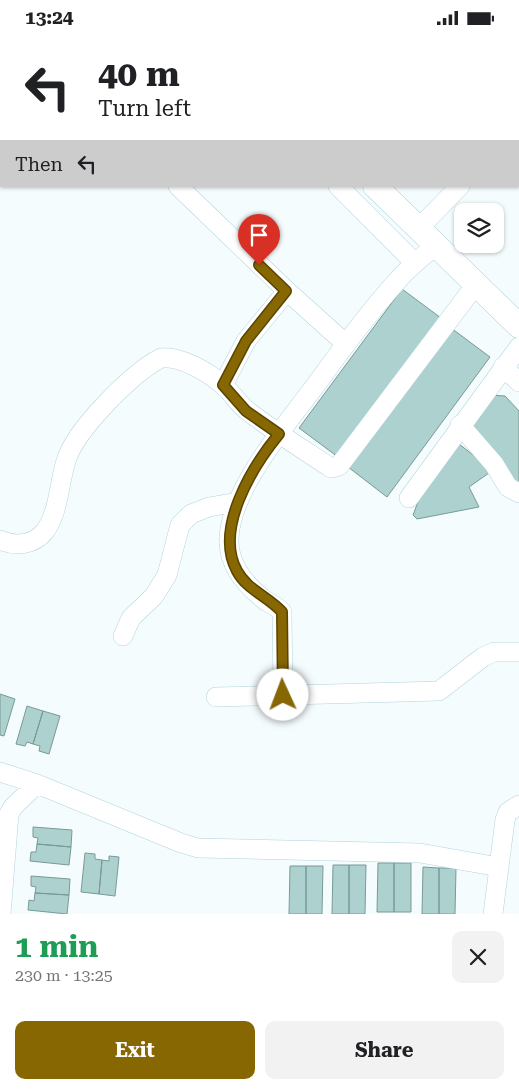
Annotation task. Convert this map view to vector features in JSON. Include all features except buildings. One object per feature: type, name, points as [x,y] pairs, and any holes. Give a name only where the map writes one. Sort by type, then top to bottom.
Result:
[{"type":"main road","points":[[376,187],[438,244],[519,325]]},
{"type":"street","points":[[179,187],[286,291],[346,344]]},
{"type":"street","points":[[339,187],[415,263]]},
{"type":"street","points":[[420,227],[459,187]]},
{"type":"street","points":[[283,695],[282,612],[262,598],[242,577],[232,560],[229,531],[238,502],[267,448],[346,344],[397,280],[438,244]]},
{"type":"street","points":[[0,540],[14,545],[26,544],[44,532],[52,520],[66,459],[74,445],[117,393],[153,362],[169,357],[184,361],[223,385],[246,411],[332,468],[339,467],[477,283]]},
{"type":"street","points":[[223,385],[246,341],[286,291]]},
{"type":"street","points":[[409,498],[460,425],[519,347]]},
{"type":"street","points":[[504,367],[519,381]]},
{"type":"street","points":[[460,425],[488,456],[508,487],[519,493]]},
{"type":"street","points":[[123,636],[131,618],[154,596],[167,575],[180,525],[200,510],[238,502]]},
{"type":"street","points":[[216,697],[439,691],[483,657],[494,652],[519,652]]},
{"type":"street","points":[[0,772],[37,784],[198,848],[427,854],[499,867]]},
{"type":"street","points":[[1,914],[9,814],[13,807],[37,784]]},
{"type":"street","points":[[493,914],[505,820],[508,812],[519,805]]},
{"type":"route","points":[[259,265],[286,291],[246,341],[223,385],[246,411],[279,434],[267,448],[238,502],[229,531],[229,544],[232,560],[237,572],[262,598],[279,608],[282,612],[284,621],[283,695]]}]
